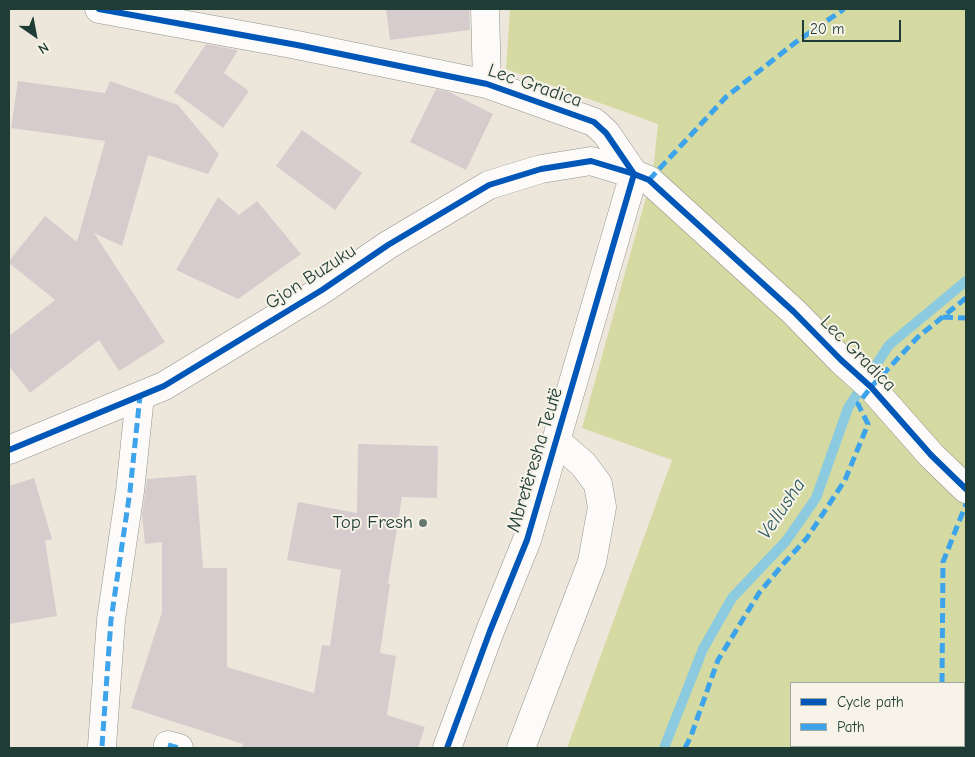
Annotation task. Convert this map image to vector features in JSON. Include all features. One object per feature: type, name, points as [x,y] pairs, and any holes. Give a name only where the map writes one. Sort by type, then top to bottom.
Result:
[{"type":"street","name":"Lec Gradica","points":[[99,9],[297,45],[487,84],[594,122],[606,133],[634,174],[649,180],[794,312],[841,360],[872,387],[931,455],[966,488]]},
{"type":"street","name":"Lec Gradica","points":[[485,9],[487,84]]},
{"type":"street","name":"Gjon Buzuku","points":[[9,450],[164,386],[322,290],[388,245],[489,185],[541,168],[591,161],[634,174]]},
{"type":"street","name":"Mbretëresha Teutë","points":[[447,748],[490,631],[527,540],[634,174]]},
{"type":"street","points":[[102,746],[110,620],[130,491],[140,396]]},
{"type":"street","points":[[521,748],[592,562],[602,507],[598,484],[584,464],[556,441]]},
{"type":"green space","points":[[510,9],[966,9],[966,748],[567,748],[672,460],[582,428],[653,172],[658,124],[506,69]]},
{"type":"building","points":[[386,9],[469,9],[470,30],[390,40]]},
{"type":"building","points":[[206,44],[238,50],[224,73],[249,91],[223,128],[174,92]]},
{"type":"building","points":[[18,81],[105,93],[110,81],[178,105],[219,154],[208,174],[148,155],[122,246],[94,233],[165,342],[119,371],[99,340],[30,393],[9,366],[9,336],[55,300],[9,263],[9,261],[45,216],[77,242],[105,141],[11,128]]},
{"type":"building","points":[[436,89],[449,92],[493,114],[466,170],[410,142]]},
{"type":"building","points":[[302,130],[362,173],[335,210],[276,166]]},
{"type":"building","points":[[218,197],[239,215],[257,201],[301,254],[238,299],[176,270]]},
{"type":"building","points":[[358,444],[438,446],[437,498],[402,497],[388,584],[390,584],[380,653],[396,656],[387,715],[425,727],[418,748],[242,748],[243,744],[131,708],[162,612],[162,542],[145,544],[142,514],[147,479],[196,475],[203,568],[227,568],[227,667],[314,693],[322,645],[330,646],[341,570],[287,560],[298,502],[357,513]]},
{"type":"building","points":[[34,478],[52,539],[45,541],[57,616],[9,624],[9,486]]},
{"type":"waterway","name":"Vellusha","points":[[664,748],[703,649],[732,598],[786,541],[816,498],[848,408],[889,345],[966,281]]},
{"type":"marked path","points":[[649,180],[726,97],[796,42],[844,9]]},
{"type":"marked path","points":[[685,748],[718,660],[759,593],[807,538],[845,480],[868,424],[858,404],[871,387],[918,337],[966,298]]},
{"type":"marked path","points":[[943,317],[966,318]]},
{"type":"marked path","points":[[102,746],[111,620],[130,491],[140,396]]},
{"type":"marked path","points":[[942,682],[943,562],[966,504]]},
{"type":"marked path","points":[[168,745],[179,748]]},
{"type":"cycle path","points":[[99,9],[297,45],[487,84],[594,122],[606,133],[634,174],[649,180],[794,312],[841,360],[871,387],[931,455],[966,489]]},
{"type":"cycle path","points":[[9,450],[164,386],[322,290],[388,245],[489,185],[541,169],[591,161],[634,174],[527,540],[490,631],[447,748]]},
{"type":"place","name":"Top Fresh","points":[[423,523]]}]
